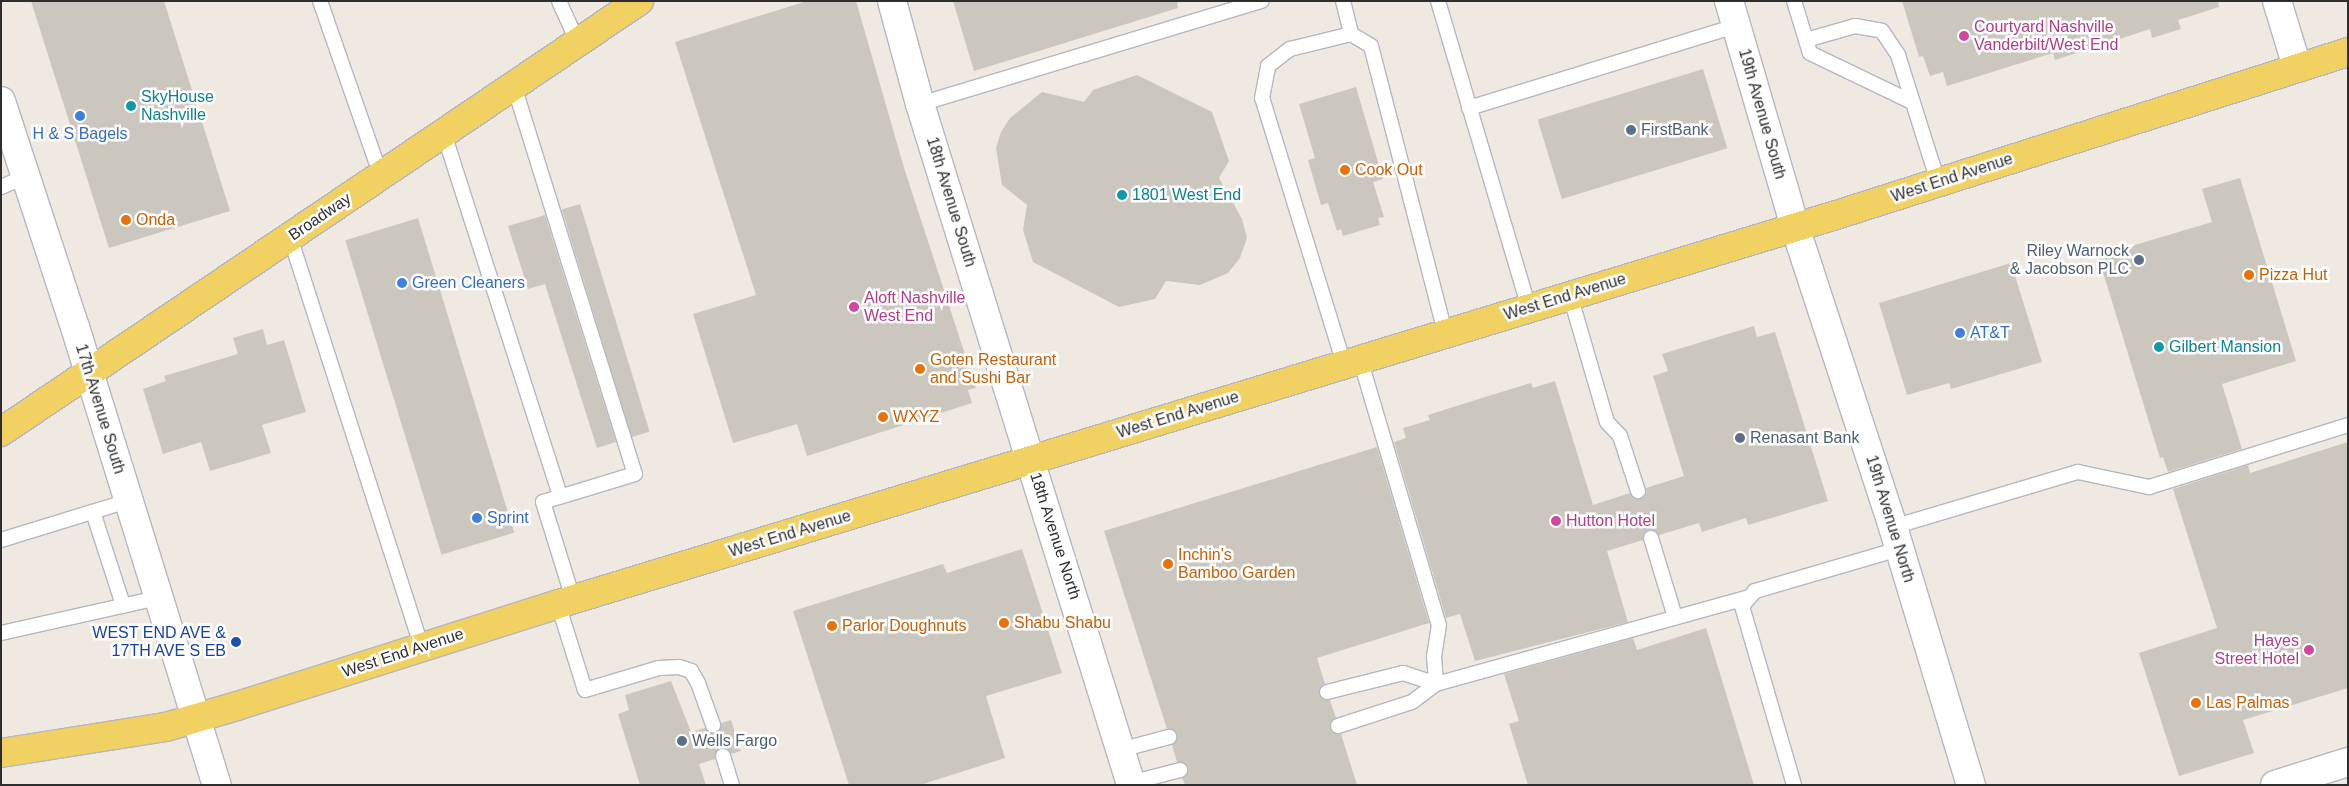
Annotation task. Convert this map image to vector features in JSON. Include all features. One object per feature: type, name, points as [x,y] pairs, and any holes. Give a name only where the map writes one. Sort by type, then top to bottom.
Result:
[{"type":"main road","name":"Broadway","points":[[1,432],[639,1]]},
{"type":"main road","name":"West End Avenue","points":[[1,753],[157,728],[197,718],[421,646],[1795,227],[2348,52]]},
{"type":"street","name":"18th Avenue South","points":[[892,1],[920,104],[1030,460]]},
{"type":"street","points":[[2277,1],[2297,67]]},
{"type":"street","name":"19th Avenue South","points":[[1732,14],[1795,227]]},
{"type":"street","name":"17th Avenue South","points":[[1,101],[13,182],[88,372],[217,785]]},
{"type":"street","name":"19th Avenue North","points":[[1795,227],[1896,538],[1971,785]]},
{"type":"street","name":"18th Avenue North","points":[[1030,460],[1120,750],[1128,784]]},
{"type":"street","points":[[2275,785],[2348,762]]},
{"type":"lane","points":[[559,1],[578,43]]},
{"type":"lane","points":[[920,104],[1262,1]]},
{"type":"lane","points":[[1343,1],[1351,34]]},
{"type":"lane","points":[[1438,1],[1529,308]]},
{"type":"lane","points":[[1794,1],[1810,53],[1912,102]]},
{"type":"lane","points":[[322,2],[381,176]]},
{"type":"lane","points":[[1469,108],[1732,14]]},
{"type":"lane","points":[[1806,40],[1855,26],[1882,31],[1898,55],[1938,182]]},
{"type":"lane","points":[[1436,684],[1434,655],[1439,625],[1262,98],[1268,66],[1290,49],[1351,34],[1371,46],[1445,333]]},
{"type":"lane","points":[[514,86],[635,474],[543,502],[585,690],[659,668],[679,667],[691,671],[698,683],[713,725]]},
{"type":"lane","points":[[444,134],[560,496]]},
{"type":"lane","points":[[290,237],[421,646]]},
{"type":"lane","points":[[1570,295],[1607,422],[1620,436],[1638,491]]},
{"type":"lane","points":[[1794,785],[1742,606],[1755,591],[2078,472],[2150,487],[2348,424]]},
{"type":"lane","points":[[1,540],[128,501]]},
{"type":"lane","points":[[93,512],[123,605]]},
{"type":"lane","points":[[1651,538],[1675,617]]},
{"type":"lane","points":[[1,633],[158,598]]},
{"type":"lane","points":[[1338,726],[1412,702],[1436,684],[1747,598]]},
{"type":"lane","points":[[1327,692],[1403,673],[1436,684]]},
{"type":"lane","points":[[1120,750],[1169,737]]},
{"type":"lane","points":[[723,756],[732,785]]},
{"type":"lane","points":[[1128,784],[1180,770]]},
{"type":"building","name":"SkyHouse Nashville","points":[[31,1],[164,1],[230,211],[109,248]]},
{"type":"building","points":[[807,1],[856,1],[905,171],[976,388],[968,390],[972,403],[807,456],[797,424],[733,443],[693,314],[756,295],[675,42]]},
{"type":"building","points":[[953,1],[1177,1],[1178,8],[974,71]]},
{"type":"building","points":[[1902,1],[2218,1],[2219,7],[2178,20],[2181,29],[2152,38],[2150,29],[2055,60],[2053,53],[1947,86],[1943,72],[1930,76],[1923,56],[1919,57]]},
{"type":"building","name":"FirstBank","points":[[1703,69],[1727,148],[1562,199],[1538,120]]},
{"type":"building","name":"1801 West End","points":[[1137,75],[1212,112],[1229,161],[1219,178],[1242,219],[1247,238],[1240,258],[1228,273],[1200,285],[1166,281],[1155,299],[1119,307],[1033,262],[1023,230],[1027,205],[1002,185],[996,148],[1001,132],[1010,118],[1042,92],[1084,102],[1093,90]]},
{"type":"building","name":"Cook Out","points":[[1356,87],[1383,179],[1373,182],[1384,217],[1378,218],[1380,225],[1343,236],[1341,229],[1337,231],[1328,203],[1321,205],[1308,160],[1315,158],[1299,104]]},
{"type":"building","points":[[2240,178],[2296,361],[2222,384],[2242,449],[2168,472],[2163,457],[2160,458],[2098,256],[2212,222],[2202,189]]},
{"type":"building","points":[[580,204],[650,432],[631,437],[562,210]]},
{"type":"building","points":[[545,215],[616,442],[597,448],[545,284],[528,289],[508,226]]},
{"type":"building","points":[[418,218],[514,533],[442,555],[345,240]]},
{"type":"building","name":"AT&T","points":[[2011,263],[2042,362],[1951,389],[1949,383],[1907,395],[1879,303]]},
{"type":"building","name":"Hutton Hotel","points":[[1754,326],[1757,337],[1775,332],[1828,501],[1748,525],[1746,518],[1702,532],[1699,523],[1659,535],[1648,530],[1643,540],[1607,551],[1628,622],[1475,661],[1460,614],[1446,618],[1394,442],[1406,438],[1403,428],[1430,420],[1428,415],[1488,396],[1531,383],[1533,388],[1555,381],[1593,505],[1630,493],[1640,499],[1645,496],[1646,488],[1684,476],[1653,376],[1668,371],[1662,354]]},
{"type":"building","points":[[263,329],[267,345],[284,340],[306,412],[262,425],[271,453],[210,471],[201,442],[163,454],[143,389],[166,381],[164,376],[238,354],[233,338]]},
{"type":"building","points":[[2348,442],[2348,688],[2243,720],[2254,753],[2179,776],[2139,653],[2217,628],[2173,489],[2248,465],[2250,473]]},
{"type":"building","points":[[1377,447],[1429,623],[1317,658],[1325,684],[1319,695],[1324,700],[1330,700],[1336,718],[1330,728],[1333,733],[1341,734],[1357,785],[1185,785],[1182,778],[1188,767],[1177,762],[1172,745],[1177,734],[1167,729],[1104,531]]},
{"type":"building","points":[[1022,549],[1062,673],[986,696],[1005,758],[920,785],[849,785],[793,611],[943,564],[947,573]]},
{"type":"building","points":[[1706,628],[1754,785],[1528,785],[1509,724],[1519,721],[1504,674],[1633,638],[1637,650]]},
{"type":"building","name":"Wells Fargo","points":[[671,681],[691,732],[705,728],[715,733],[721,723],[731,720],[741,751],[731,754],[725,748],[720,748],[715,759],[699,764],[706,785],[640,785],[618,714],[629,710],[625,695]]},
{"type":"place","name":"Courtyard Nashville Vanderbilt/West End","points":[[1964,36]]},
{"type":"place","name":"SkyHouse Nashville","points":[[131,106]]},
{"type":"place","name":"H & S Bagels","points":[[80,116]]},
{"type":"place","name":"FirstBank","points":[[1631,130]]},
{"type":"place","name":"Cook Out","points":[[1345,170]]},
{"type":"place","name":"1801 West End","points":[[1122,195]]},
{"type":"place","name":"Onda","points":[[126,220]]},
{"type":"place","name":"Riley Warnock & Jacobson PLC","points":[[2139,260]]},
{"type":"place","name":"Pizza Hut","points":[[2249,275]]},
{"type":"place","name":"Green Cleaners","points":[[402,283]]},
{"type":"place","name":"Aloft Nashville West End","points":[[854,307]]},
{"type":"place","name":"AT&T","points":[[1960,333]]},
{"type":"place","name":"Gilbert Mansion","points":[[2159,347]]},
{"type":"place","name":"Goten Restaurant and Sushi Bar","points":[[920,369]]},
{"type":"place","name":"WXYZ","points":[[883,417]]},
{"type":"place","name":"Renasant Bank","points":[[1740,438]]},
{"type":"place","name":"Sprint","points":[[477,518]]},
{"type":"place","name":"Hutton Hotel","points":[[1556,521]]},
{"type":"place","name":"Inchin's Bamboo Garden","points":[[1168,564]]},
{"type":"place","name":"Shabu Shabu","points":[[1004,623]]},
{"type":"place","name":"Parlor Doughnuts","points":[[832,626]]},
{"type":"place","name":"WEST END AVE & 17TH AVE S EB","points":[[236,642]]},
{"type":"place","name":"Hayes Street Hotel","points":[[2309,650]]},
{"type":"place","name":"Las Palmas","points":[[2196,703]]},
{"type":"place","name":"Wells Fargo","points":[[682,741]]}]
